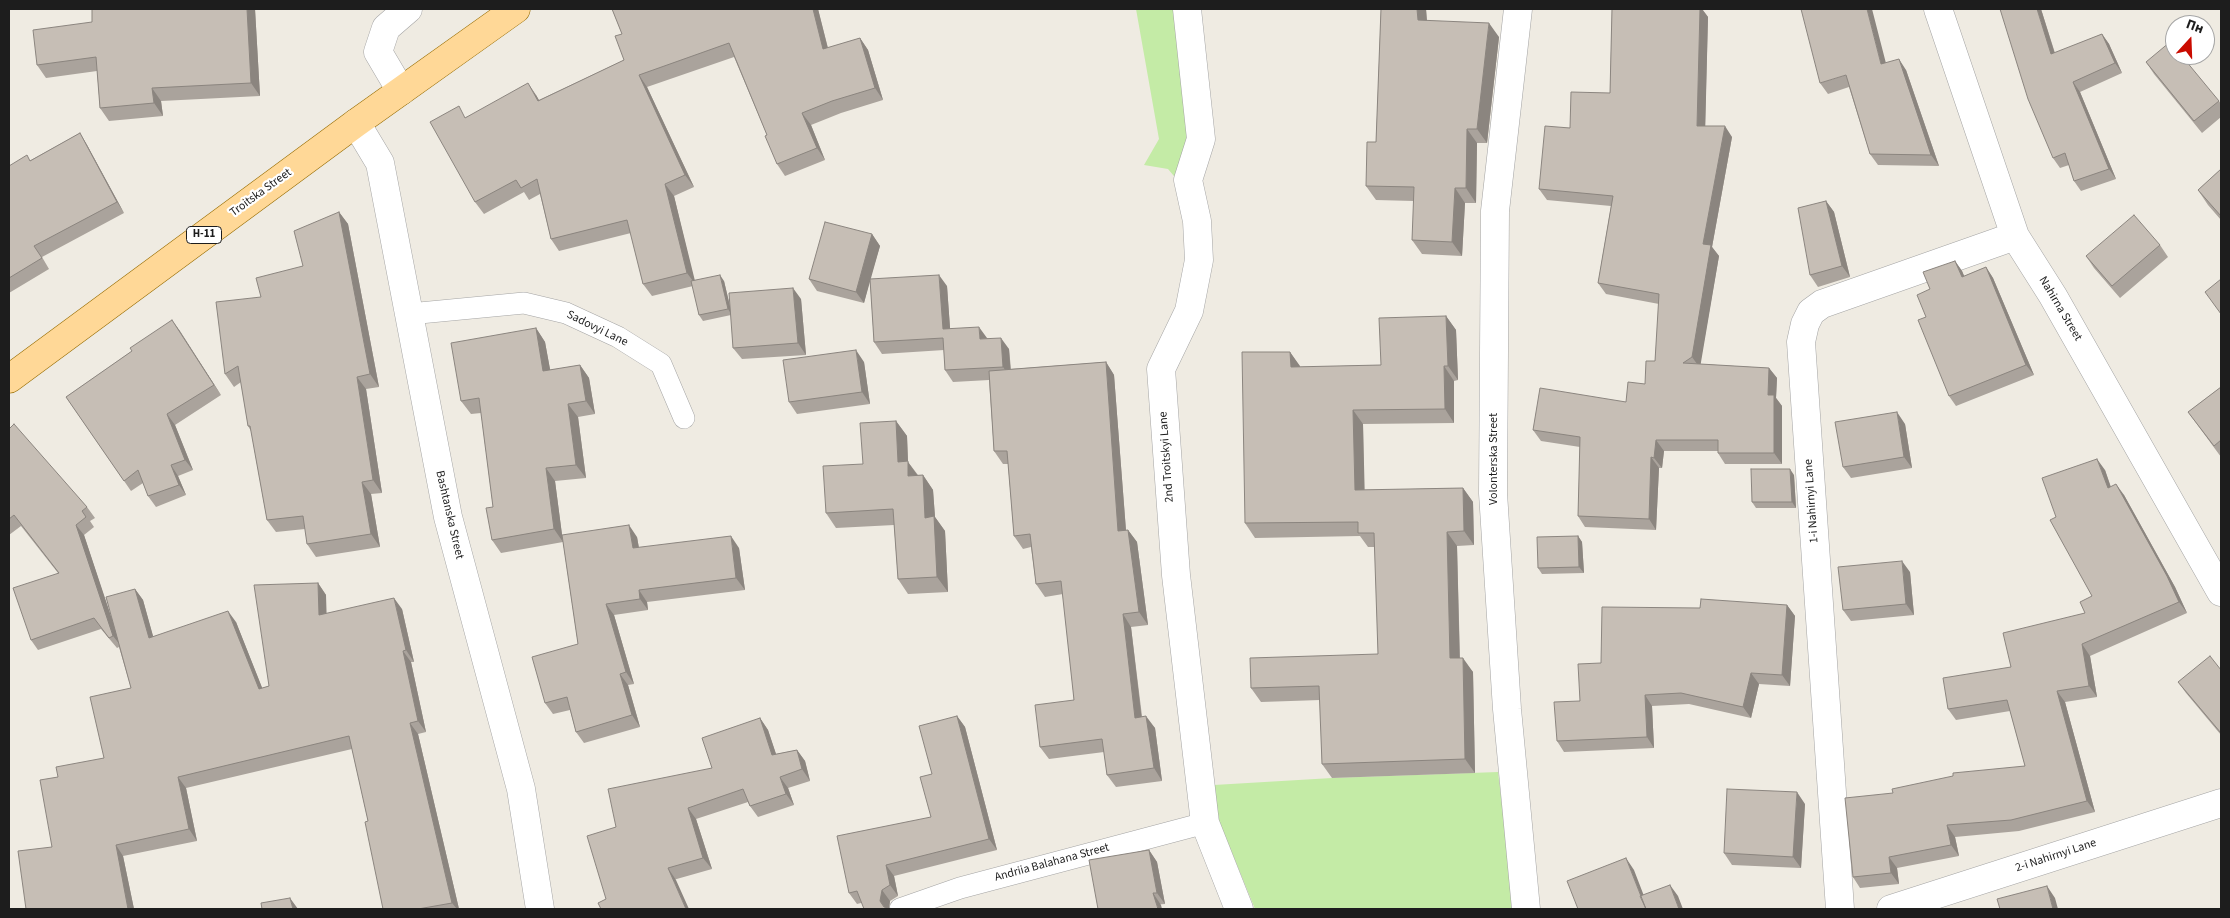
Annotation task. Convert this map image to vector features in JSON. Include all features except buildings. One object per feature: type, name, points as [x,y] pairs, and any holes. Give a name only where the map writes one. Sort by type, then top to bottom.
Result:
[{"type":"main road","name":"Troitska Street","points":[[9,379],[400,90],[516,9]]},
{"type":"street","points":[[400,90],[378,52],[386,28],[408,9]]},
{"type":"street","name":"2nd Troitskyi Lane","points":[[1187,9],[1201,139],[1188,180],[1196,221],[1199,260],[1189,311],[1161,369],[1176,575],[1205,823],[1239,909]]},
{"type":"street","name":"Volonterska Street","points":[[1518,9],[1495,210],[1494,493],[1506,709],[1526,909]]},
{"type":"street","name":"Nahirna Street","points":[[1938,9],[2015,236],[2053,296],[2221,592]]},
{"type":"street","name":"Bashtanska Street","points":[[356,123],[380,163],[448,518],[521,789],[540,909]]},
{"type":"street","name":"1-i Nahirnyi Lane","points":[[1840,909],[1801,342],[1805,324],[1811,312],[1822,304],[2015,236]]},
{"type":"street","name":"2-i Nahirnyi Lane","points":[[1891,909],[2221,803]]},
{"type":"lane","name":"Sadovyi Lane","points":[[409,314],[524,304],[566,313],[618,337],[661,364],[684,418]]},
{"type":"lane","name":"Andriia Balahana Street","points":[[900,909],[960,888],[1205,823]]},
{"type":"green space","points":[[1136,9],[1177,9],[1193,137],[1179,182],[1168,169],[1144,165],[1159,139]]},
{"type":"green space","points":[[1498,772],[1515,909],[1255,909],[1219,821],[1214,785],[1332,778]]}]
